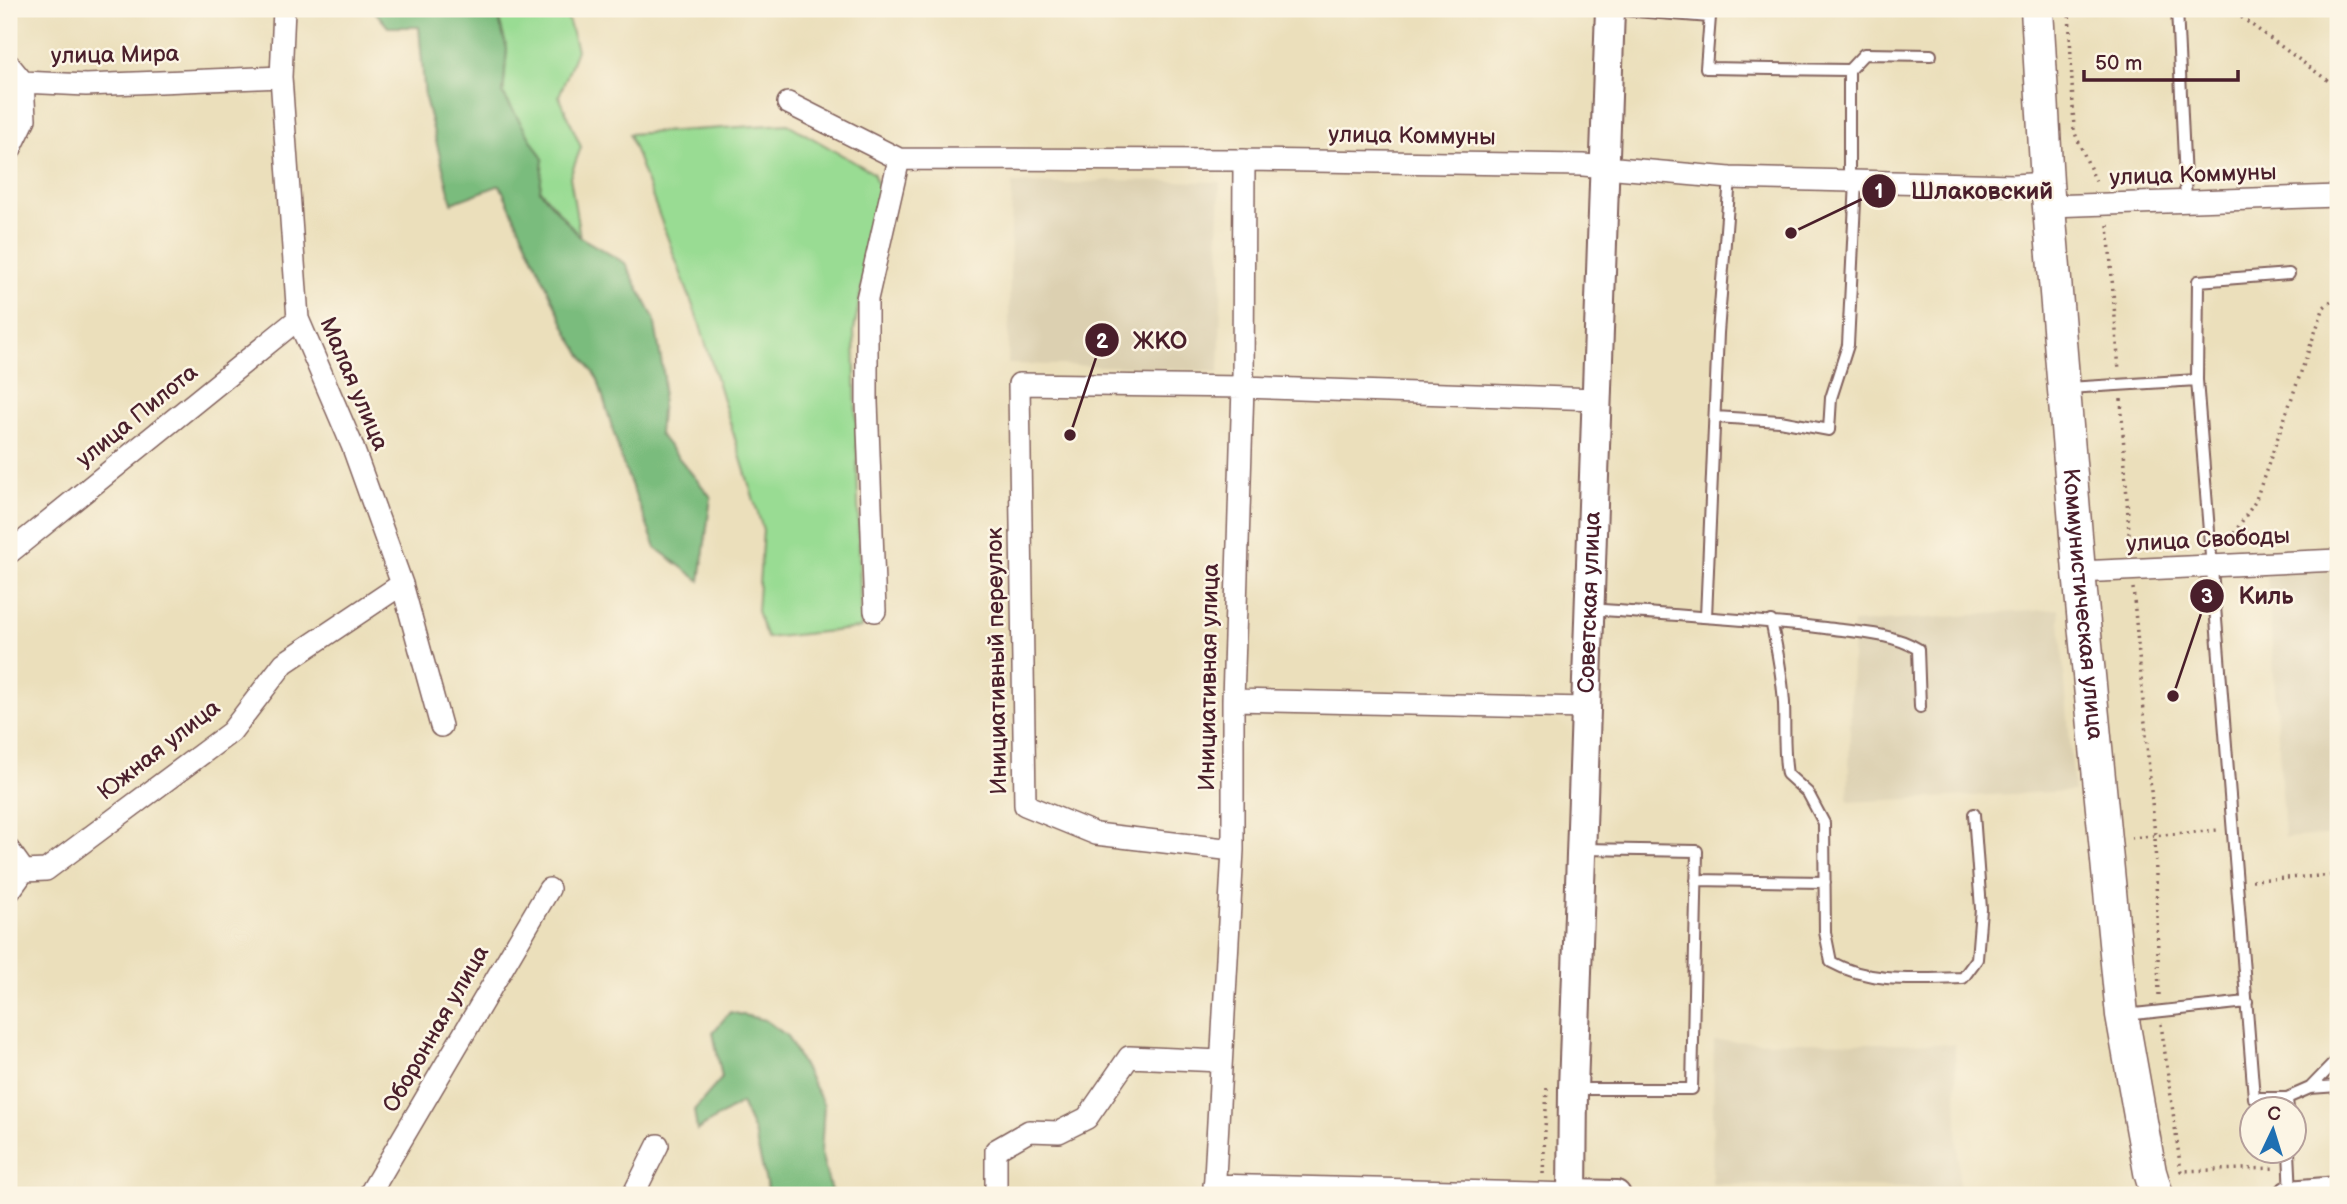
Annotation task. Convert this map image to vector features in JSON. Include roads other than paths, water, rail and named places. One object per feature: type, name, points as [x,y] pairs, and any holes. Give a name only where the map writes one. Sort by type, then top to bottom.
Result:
[{"type":"main road","name":"Коммунистическая улица","points":[[2037,9],[2049,194],[2080,572],[2122,1015],[2150,1172],[2157,1195]]},
{"type":"street","name":"Малая улица","points":[[284,9],[281,77],[298,319],[352,444],[402,584],[442,726]]},
{"type":"street","name":"Советская улица","points":[[1572,1195],[1573,1088],[1610,9]]},
{"type":"street","points":[[9,65],[23,82]]},
{"type":"street","name":"улица Мира","points":[[9,152],[25,119],[23,82],[86,85],[281,77]]},
{"type":"street","name":"улица Коммуны","points":[[788,103],[899,159],[1244,160],[1606,166],[1644,172],[1730,178],[2013,185],[2049,194],[2186,202],[2338,196]]},
{"type":"street","points":[[875,611],[867,401],[867,299],[899,159]]},
{"type":"street","name":"Инициативная улица","points":[[1214,1190],[1233,850],[1233,700],[1242,387],[1244,160]]},
{"type":"street","name":"улица Пилота","points":[[9,553],[298,319]]},
{"type":"street","name":"Инициативный переулок","points":[[1233,850],[1096,834],[1025,806],[1019,384],[1242,387]]},
{"type":"street","points":[[1242,387],[1596,399]]},
{"type":"street","name":"улица Свободы","points":[[2080,572],[2338,560]]},
{"type":"street","name":"Южная улица","points":[[24,871],[46,870],[232,732],[284,663],[402,584]]},
{"type":"street","points":[[1233,700],[1587,708]]},
{"type":"street","points":[[9,850],[24,871],[9,892]]},
{"type":"street","name":"Оборонная улица","points":[[369,1195],[549,889]]},
{"type":"street","points":[[996,1195],[996,1150],[1029,1131],[1059,1132],[1087,1118],[1129,1057],[1221,1060]]},
{"type":"street","points":[[633,1195],[658,1145]]},
{"type":"street","points":[[2290,1186],[2338,1191]]},
{"type":"street","points":[[1214,1190],[1616,1195]]},
{"type":"lane","points":[[1610,9],[1710,18],[1706,68],[1849,70]]},
{"type":"lane","points":[[2178,9],[2186,202]]},
{"type":"lane","points":[[1715,417],[1780,421],[1829,430],[1831,398],[1848,345],[1853,181],[1849,70],[1864,54],[1931,55]]},
{"type":"lane","points":[[1706,617],[1719,321],[1730,178]]},
{"type":"lane","points":[[2254,1096],[2197,380],[2198,281],[2289,274]]},
{"type":"lane","points":[[2065,388],[2197,380]]},
{"type":"lane","points":[[1590,610],[1771,621],[1852,631],[1904,641],[1918,649],[1920,707]]},
{"type":"lane","points":[[1771,621],[1778,651],[1784,704],[1783,752],[1787,774],[1808,793],[1824,823],[1825,932],[1831,962],[1847,971],[1900,979],[1963,978],[1977,959],[1981,909],[1974,814]]},
{"type":"lane","points":[[1573,1088],[1692,1089],[1697,851],[1582,849]]},
{"type":"lane","points":[[1696,880],[1825,882]]},
{"type":"lane","points":[[2122,1015],[2247,1002]]},
{"type":"lane","points":[[2299,1096],[2338,1059]]},
{"type":"lane","points":[[2310,1088],[2338,1086]]},
{"type":"lane","points":[[2289,1166],[2290,1186]]},
{"type":"place","name":"Шлаковский","points":[[1791,233]]},
{"type":"place","name":"ЖКО","points":[[1070,435]]},
{"type":"place","name":"Киль","points":[[2173,696]]}]
